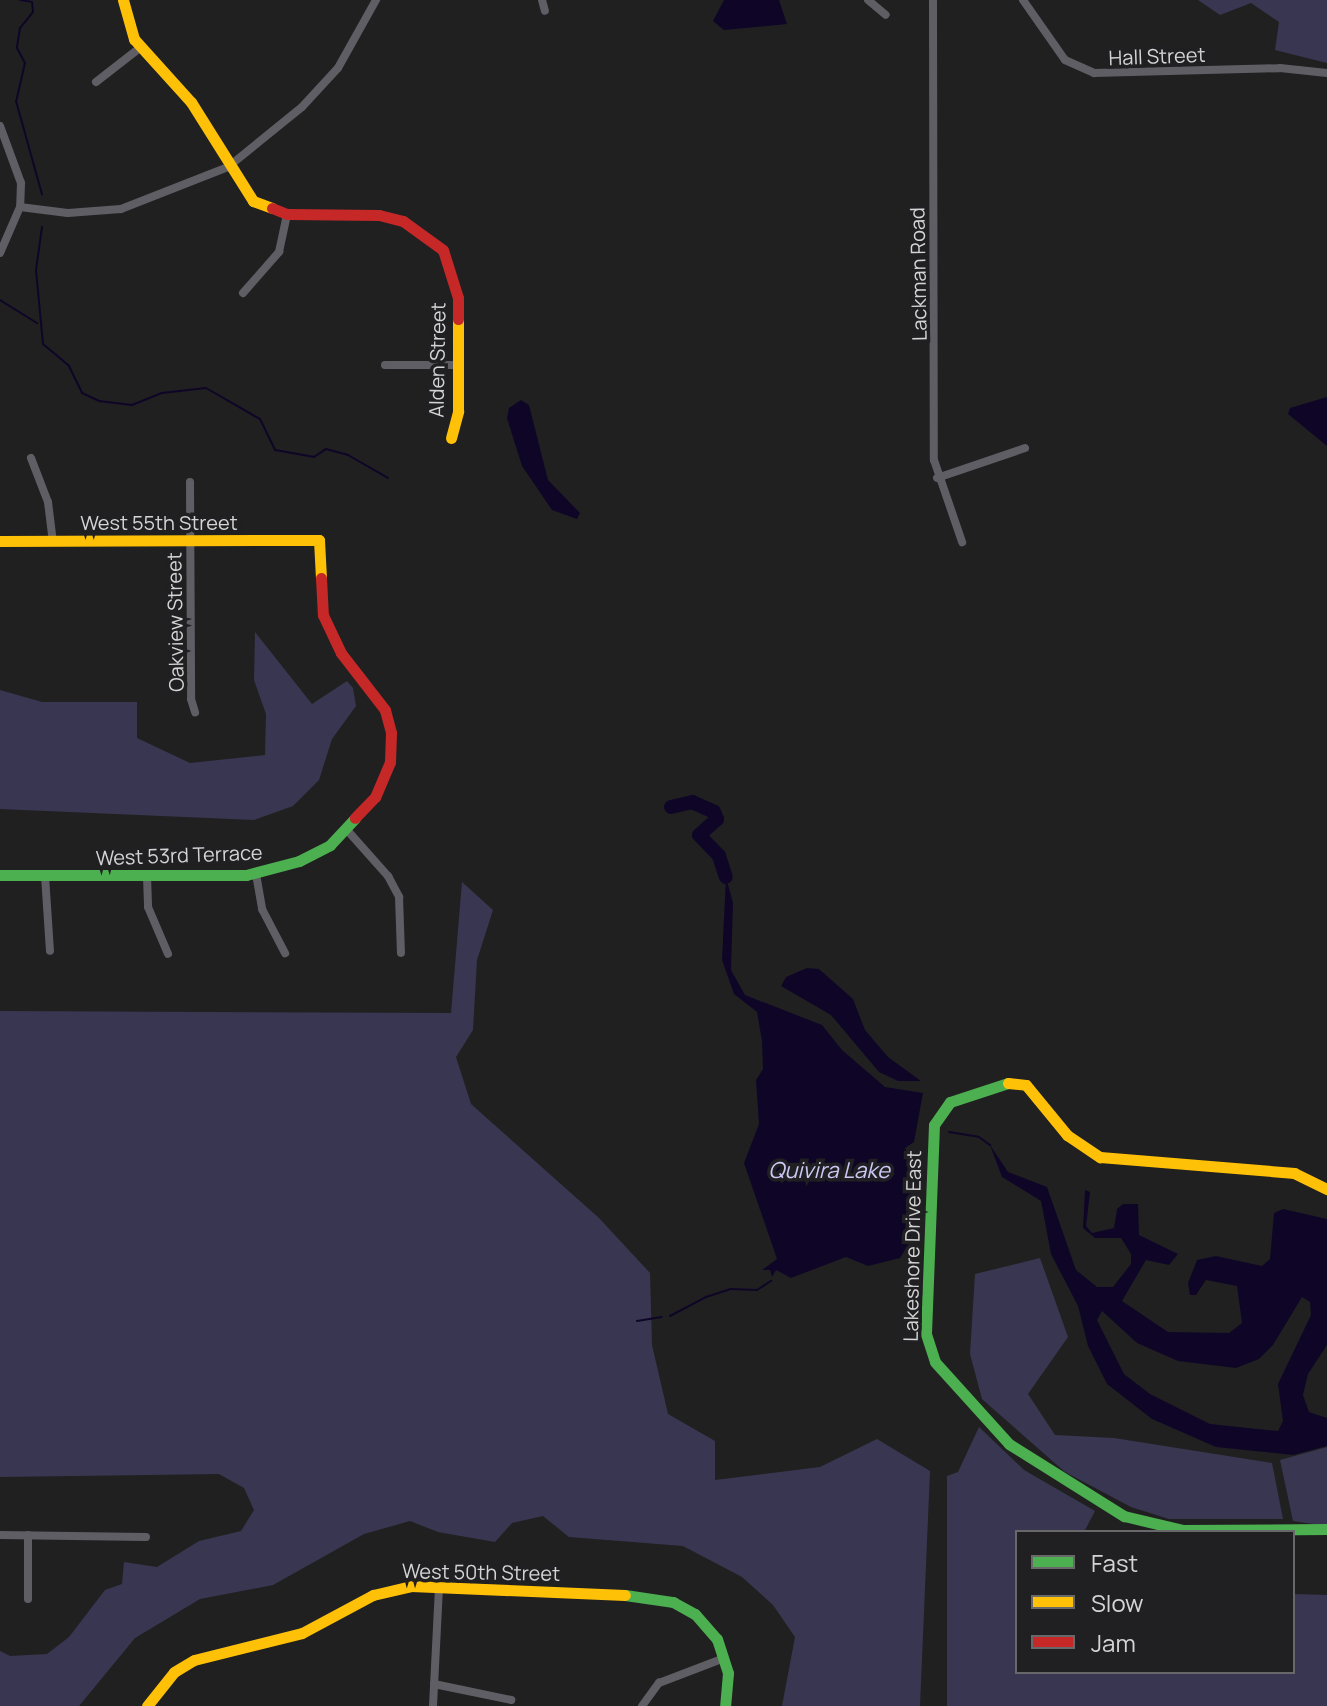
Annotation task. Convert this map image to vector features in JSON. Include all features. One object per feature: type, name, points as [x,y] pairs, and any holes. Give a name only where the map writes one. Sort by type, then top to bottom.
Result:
[{"type":"street","points":[[123,0],[125,16],[141,47],[191,102],[228,167],[253,201],[287,214],[279,252],[243,293]]},
{"type":"street","points":[[20,207],[68,213],[121,209],[228,167],[302,107],[338,68],[376,0]]},
{"type":"street","points":[[542,0],[545,11]]},
{"type":"street","points":[[868,0],[886,15]]},
{"type":"street","name":"Lackman Road","points":[[933,0],[937,478],[962,542]]},
{"type":"street","name":"Hall Street","points":[[1023,0],[1065,60],[1094,73],[1280,68],[1327,73]]},
{"type":"street","points":[[96,82],[141,47]]},
{"type":"street","points":[[0,126],[16,160],[20,207],[0,253]]},
{"type":"street","name":"Alden Street","points":[[287,214],[379,215],[403,221],[443,250],[455,283],[458,411],[451,438]]},
{"type":"street","points":[[385,365],[458,365]]},
{"type":"street","points":[[937,478],[1025,448]]},
{"type":"street","points":[[31,458],[48,502],[53,541]]},
{"type":"street","name":"Oakview Street","points":[[190,482],[195,712]]},
{"type":"street","name":"West 55th Street","points":[[0,541],[319,540],[323,615],[341,653],[385,710],[391,733],[390,762],[375,797],[347,830]]},
{"type":"street","points":[[347,830],[388,876],[399,897],[401,953]]},
{"type":"street","name":"West 53rd Terrace","points":[[0,875],[256,874],[299,861],[347,830]]},
{"type":"street","points":[[256,874],[262,909],[285,953]]},
{"type":"street","points":[[45,876],[50,951]]},
{"type":"street","points":[[147,876],[148,907],[168,954]]},
{"type":"street","name":"Lakeshore Drive East","points":[[1327,1189],[1294,1173],[1100,1157],[1067,1135],[1026,1085],[1001,1082],[982,1088],[942,1109],[932,1135],[926,1334],[935,1362],[1024,1456],[1124,1516],[1183,1530],[1327,1529]]},
{"type":"street","points":[[0,1535],[146,1537]]},
{"type":"street","points":[[28,1535],[28,1599]]},
{"type":"street","points":[[433,1706],[439,1587]]},
{"type":"street","name":"West 50th Street","points":[[147,1706],[174,1672],[208,1654],[302,1633],[384,1590],[439,1587],[661,1597],[684,1606],[706,1625],[724,1658]]},
{"type":"street","points":[[642,1706],[659,1683],[724,1658],[725,1706]]},
{"type":"street","points":[[434,1684],[511,1700]]},
{"type":"shaded area","points":[[1198,0],[1327,0],[1327,63],[1275,50],[1279,22],[1251,3],[1220,15]]},
{"type":"shaded area","points":[[255,632],[312,704],[347,681],[353,688],[356,706],[332,739],[319,780],[293,806],[254,820],[0,809],[0,690],[42,702],[137,702],[137,738],[190,763],[265,755],[266,714],[254,680]]},
{"type":"shaded area","points":[[462,882],[493,910],[477,960],[473,1030],[456,1057],[471,1104],[599,1218],[650,1273],[652,1345],[668,1414],[715,1441],[715,1480],[820,1467],[877,1439],[930,1471],[920,1706],[782,1706],[795,1637],[773,1605],[742,1577],[683,1546],[569,1537],[543,1516],[512,1523],[495,1542],[438,1532],[410,1521],[364,1534],[273,1585],[200,1599],[135,1638],[79,1706],[0,1706],[0,1651],[10,1656],[47,1654],[69,1637],[105,1590],[122,1584],[124,1562],[157,1567],[199,1541],[241,1531],[254,1510],[244,1488],[219,1474],[0,1477],[0,1011],[451,1013]]},
{"type":"shaded area","points":[[1040,1258],[1068,1337],[1028,1394],[1055,1435],[1114,1438],[1272,1463],[1283,1519],[1169,1519],[1131,1507],[1065,1472],[982,1399],[970,1354],[975,1274]]},
{"type":"shaded area","points":[[979,1427],[1024,1470],[1095,1511],[1085,1530],[1015,1530],[1015,1674],[1295,1674],[1295,1594],[1327,1595],[1327,1706],[947,1706],[947,1476],[958,1472]]},
{"type":"shaded area","points":[[1327,1447],[1327,1526],[1293,1521],[1280,1460]]},
{"type":"water","points":[[724,0],[779,0],[787,24],[724,30],[713,21]]},
{"type":"water","points":[[1327,397],[1327,446],[1288,414],[1290,408]]},
{"type":"water","points":[[521,400],[529,405],[548,480],[580,513],[577,519],[552,510],[522,466],[507,418],[509,408]]},
{"type":"water","name":"Quivira Lake","points":[[726,877],[733,903],[731,970],[745,995],[822,1025],[842,1050],[885,1087],[923,1093],[914,1142],[905,1148],[913,1163],[911,1240],[900,1258],[868,1266],[846,1257],[791,1278],[776,1270],[772,1277],[770,1270],[762,1270],[777,1259],[744,1163],[759,1124],[756,1080],[763,1069],[762,1041],[757,1012],[734,994],[722,960]]},
{"type":"water","points":[[807,968],[819,969],[853,999],[865,1030],[888,1057],[921,1081],[898,1081],[879,1072],[831,1015],[781,986],[786,977]]},
{"type":"water","points":[[990,1145],[1008,1172],[1047,1187],[1076,1270],[1097,1287],[1113,1287],[1131,1264],[1131,1254],[1121,1238],[1095,1238],[1083,1228],[1085,1190],[1090,1192],[1086,1226],[1092,1233],[1114,1228],[1117,1209],[1123,1204],[1138,1204],[1139,1235],[1178,1254],[1169,1265],[1146,1260],[1122,1301],[1168,1332],[1229,1333],[1242,1323],[1237,1286],[1206,1280],[1196,1295],[1190,1295],[1188,1283],[1197,1260],[1216,1256],[1262,1266],[1270,1259],[1274,1213],[1283,1209],[1327,1219],[1327,1345],[1308,1374],[1303,1395],[1309,1412],[1327,1418],[1327,1446],[1293,1455],[1216,1447],[1152,1419],[1107,1384],[1088,1346],[1078,1306],[1051,1254],[1041,1201],[1002,1177]],"holes":[[[1302,1297],[1310,1302],[1311,1315],[1278,1384],[1283,1421],[1278,1431],[1210,1424],[1150,1394],[1124,1374],[1097,1320],[1102,1311],[1137,1343],[1178,1361],[1236,1368],[1259,1359],[1273,1345]]]},
{"type":"waterway","points":[[20,0],[32,2],[33,12],[20,28],[17,48],[25,63],[16,101],[42,194]]},
{"type":"waterway","points":[[42,227],[36,270],[43,344],[69,366],[82,393],[99,401],[132,405],[162,393],[206,388],[260,419],[275,450],[314,457],[326,449],[348,455],[388,478]]},
{"type":"waterway","points":[[0,300],[37,323]]},
{"type":"waterway","points":[[671,807],[692,802],[714,812],[717,819],[699,835],[719,856],[726,877]]},
{"type":"waterway","points":[[949,1132],[979,1137],[990,1145]]},
{"type":"waterway","points":[[670,1316],[706,1297],[731,1289],[757,1290],[771,1281]]},
{"type":"waterway","points":[[637,1321],[662,1317]]},
{"type":"traffic: fast","points":[[0,875],[246,875],[299,861],[330,845],[355,818]]},
{"type":"traffic: fast","points":[[1008,1083],[950,1102],[934,1125],[926,1334],[935,1362],[1009,1444],[1124,1516],[1183,1530],[1327,1529]]},
{"type":"traffic: fast","points":[[625,1595],[673,1602],[695,1614],[717,1639],[728,1673],[725,1706]]},
{"type":"traffic: slow","points":[[123,0],[134,39],[191,102],[253,201],[272,208]]},
{"type":"traffic: slow","points":[[451,438],[458,411],[458,319]]},
{"type":"traffic: slow","points":[[0,541],[319,540],[321,578]]},
{"type":"traffic: slow","points":[[1008,1083],[1026,1085],[1067,1135],[1100,1157],[1294,1173],[1327,1189]]},
{"type":"traffic: slow","points":[[147,1706],[174,1672],[194,1660],[302,1633],[373,1595],[411,1586],[625,1595]]},
{"type":"traffic: jam","points":[[272,208],[287,214],[379,215],[403,221],[443,250],[458,298],[458,319]]},
{"type":"traffic: jam","points":[[321,578],[323,615],[341,653],[385,710],[391,733],[390,762],[375,797],[355,818]]}]
